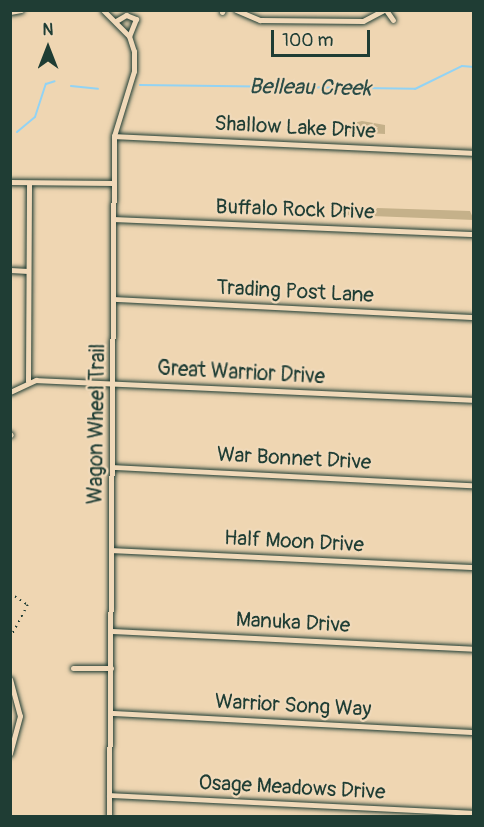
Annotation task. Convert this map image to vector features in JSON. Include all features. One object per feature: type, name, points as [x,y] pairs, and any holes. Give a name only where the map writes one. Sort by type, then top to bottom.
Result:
[{"type":"street","points":[[10,12],[21,10]]},
{"type":"street","name":"Wagon Wheel Trail","points":[[103,10],[129,36]]},
{"type":"street","points":[[236,10],[260,20],[363,21],[385,10],[393,20]]},
{"type":"street","name":"Wagon Wheel Trail","points":[[109,816],[116,299],[114,136],[134,71],[129,36],[136,19],[126,15],[116,21]]},
{"type":"street","name":"Shallow Lake Drive","points":[[114,136],[474,153]]},
{"type":"street","points":[[10,182],[114,183]]},
{"type":"street","points":[[10,392],[28,381],[29,183]]},
{"type":"street","name":"Buffalo Rock Drive","points":[[115,219],[474,234]]},
{"type":"street","points":[[10,270],[28,271]]},
{"type":"street","name":"Trading Post Lane","points":[[116,299],[474,317]]},
{"type":"street","name":"Great Warrior Drive","points":[[28,381],[474,400]]},
{"type":"street","name":"War Bonnet Drive","points":[[113,467],[474,485]]},
{"type":"street","name":"Half Moon Drive","points":[[112,550],[474,567]]},
{"type":"street","name":"Manuka Drive","points":[[112,631],[474,649]]},
{"type":"street","points":[[73,668],[111,668]]},
{"type":"street","points":[[10,679],[20,716],[10,754]]},
{"type":"street","name":"Warrior Song Way","points":[[111,713],[474,732]]},
{"type":"street","name":"Osage Meadows Drive","points":[[109,795],[474,813]]},
{"type":"path","points":[[10,592],[28,605],[10,639]]},
{"type":"building","points":[[362,121],[385,125],[385,134],[348,132],[349,124]]},
{"type":"building","points":[[346,207],[470,211],[474,220],[346,215]]},
{"type":"waterway","name":"Belleau Creek","points":[[140,85],[415,89],[462,66],[474,67]]},
{"type":"waterway","name":"Belleau Creek","points":[[17,132],[35,117],[46,84],[55,81]]},
{"type":"waterway","name":"Belleau Creek","points":[[71,86],[98,89]]}]
